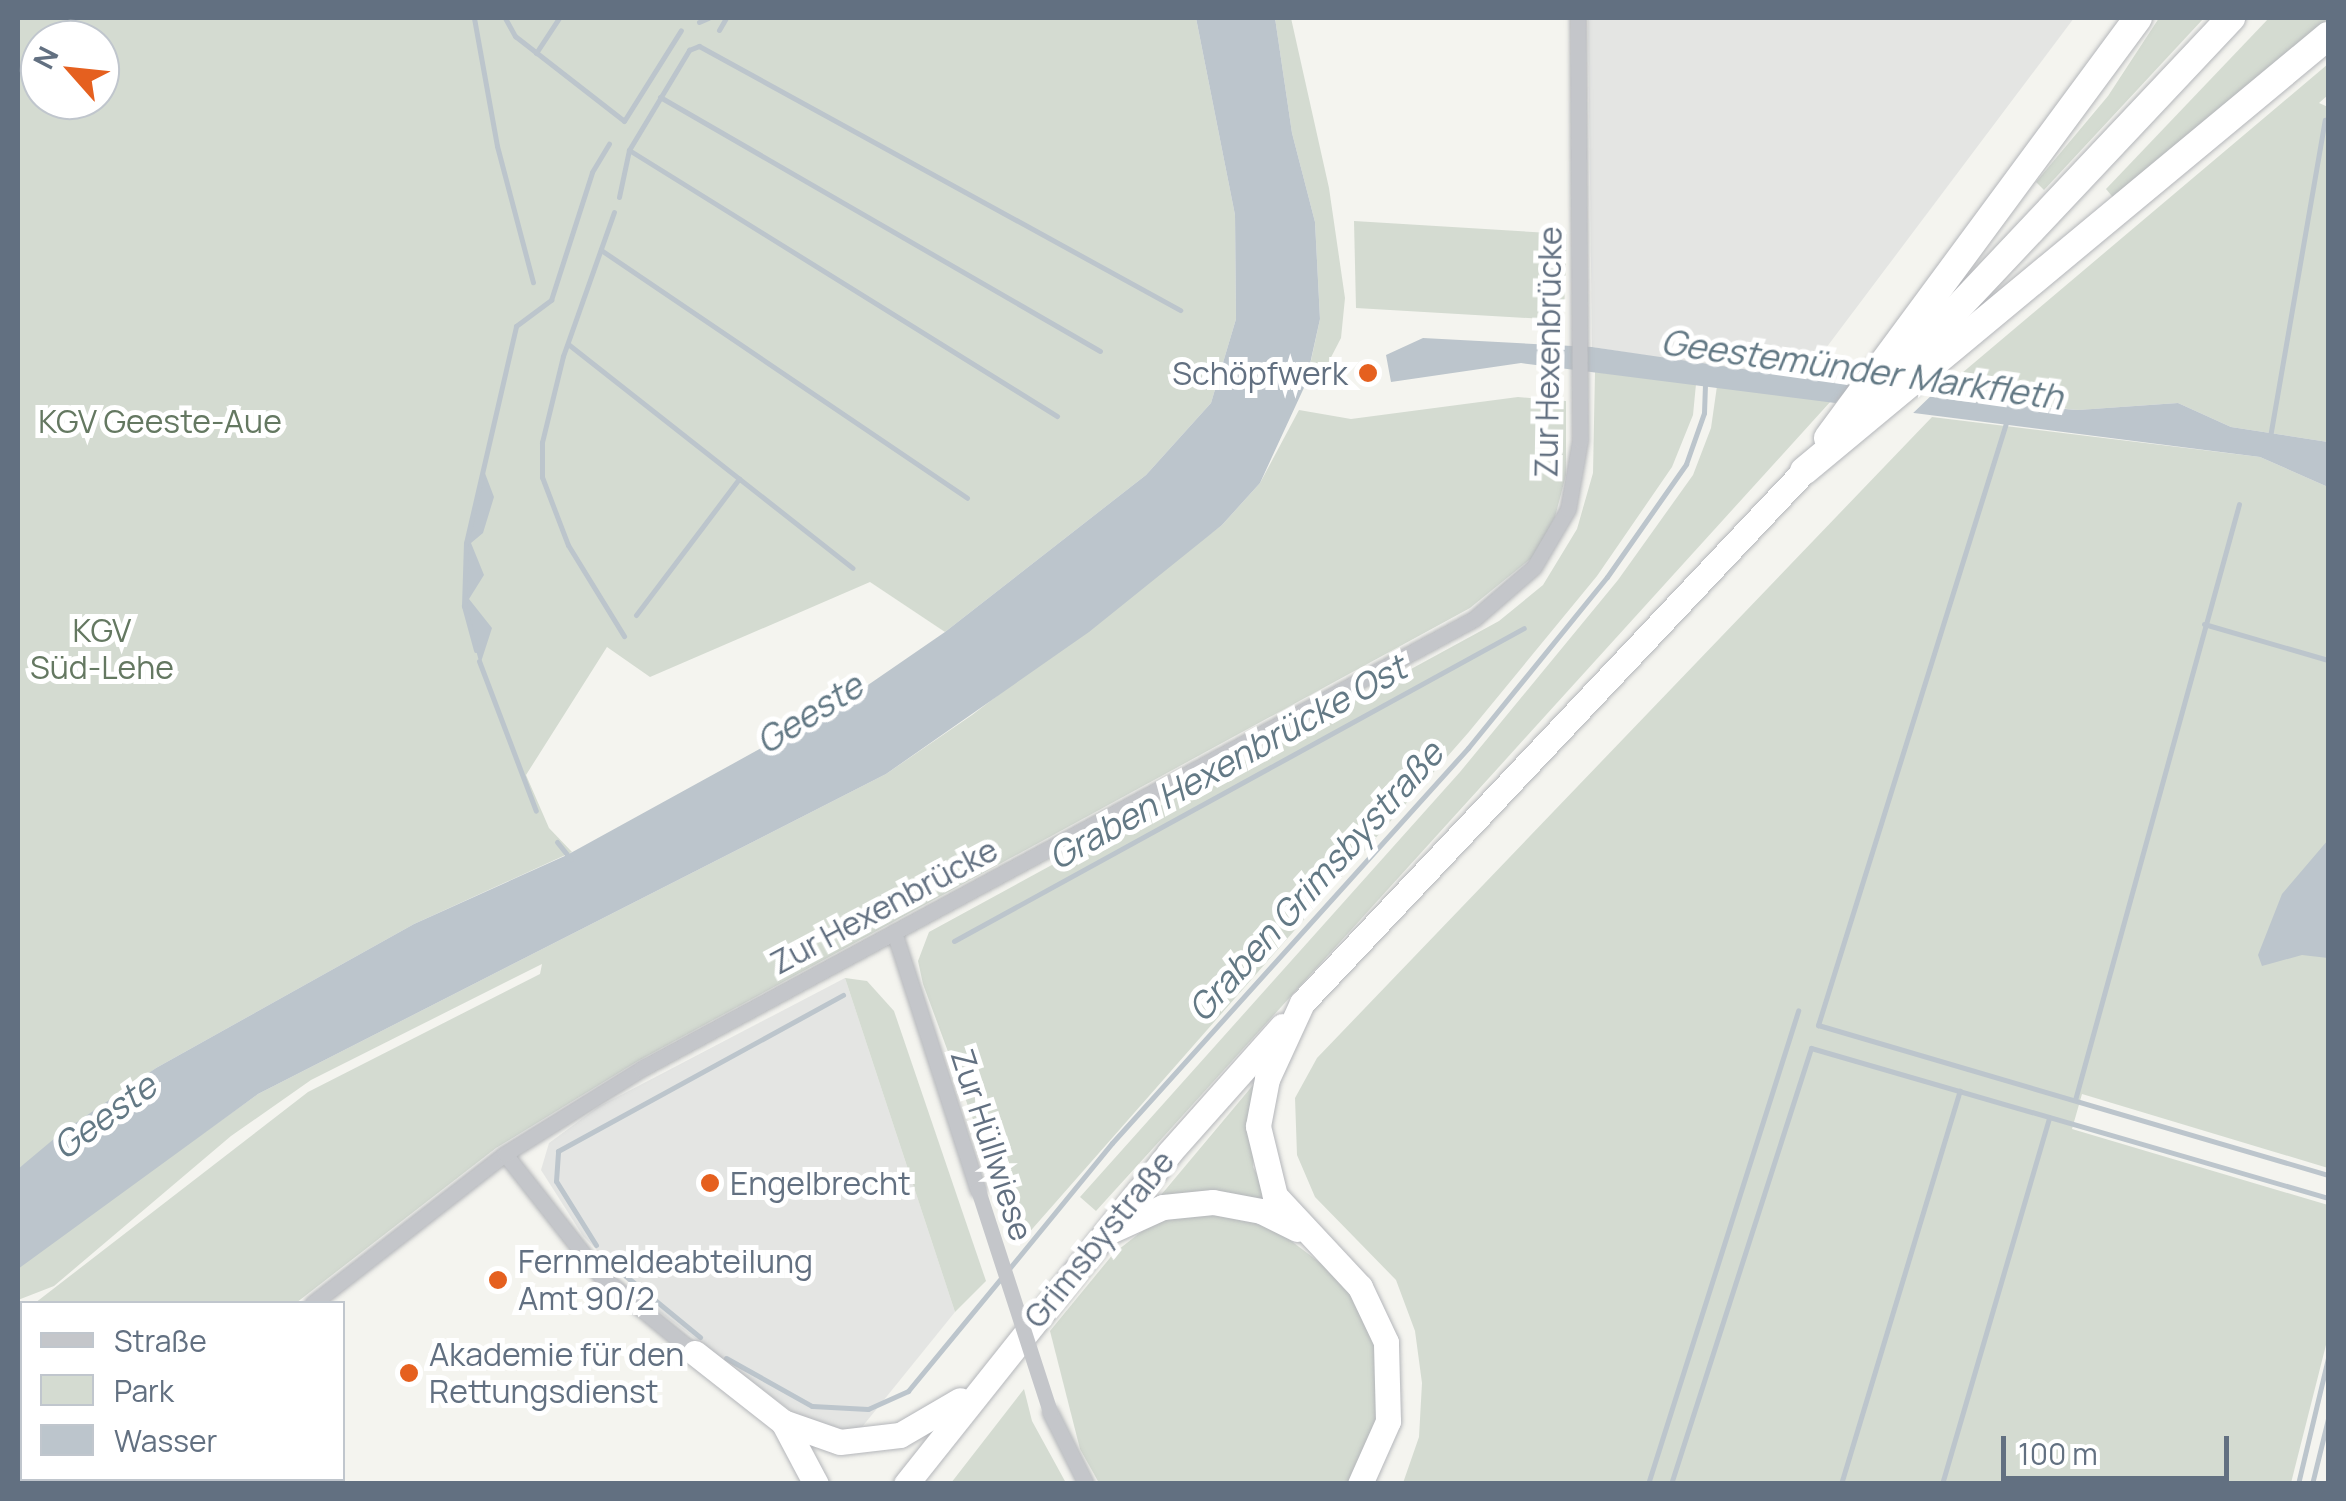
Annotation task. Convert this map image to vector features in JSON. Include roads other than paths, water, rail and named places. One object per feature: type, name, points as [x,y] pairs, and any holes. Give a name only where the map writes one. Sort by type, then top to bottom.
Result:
[{"type":"highway","points":[[1897,374],[2138,18]]},
{"type":"highway","points":[[1804,471],[2231,18]]},
{"type":"highway","points":[[1897,374],[2328,36]]},
{"type":"highway","name":"Grimsbystraße","points":[[906,1484],[1097,1240],[1302,1004],[1804,471]]},
{"type":"highway","points":[[1302,1004],[1267,1079],[1258,1126],[1270,1185],[1305,1234],[1360,1288],[1386,1342],[1388,1421],[1360,1484]]},
{"type":"highway","points":[[1097,1240],[1140,1215],[1188,1203],[1261,1211],[1305,1234]]},
{"type":"highway","points":[[695,1354],[783,1422],[830,1440],[880,1440],[918,1427],[977,1389]]},
{"type":"highway","points":[[783,1422],[816,1484]]},
{"type":"street","name":"Zur Hexenbrücke","points":[[316,1301],[505,1154],[641,1069],[1474,619],[1534,567],[1568,509],[1577,473],[1578,18]]},
{"type":"street","name":"Zur Hüllwiese","points":[[894,932],[1050,1412],[1086,1484]]},
{"type":"street","points":[[505,1154],[600,1275],[695,1354]]},
{"type":"water","name":"Geeste","points":[[1196,18],[1275,18],[1292,133],[1315,222],[1320,319],[1310,364],[1326,367],[1321,378],[1308,379],[1260,483],[1222,525],[1089,632],[886,774],[258,1094],[18,1269],[18,1169],[61,1133],[156,1068],[414,924],[567,855],[836,707],[945,632],[1146,475],[1211,403],[1236,319],[1235,215]]},
{"type":"water","points":[[1423,338],[1592,347],[1961,401],[2078,410],[2178,403],[2231,427],[2328,442],[2328,487],[2260,457],[1521,363],[1391,382],[1386,355]]},
{"type":"water","points":[[483,468],[494,497],[483,533],[471,543],[484,575],[469,599],[492,628],[480,665],[464,606],[466,543]]},
{"type":"water","points":[[2328,840],[2328,958],[2302,955],[2262,966],[2258,955],[2282,894]]},
{"type":"waterway","points":[[474,18],[497,146],[533,282]]},
{"type":"waterway","points":[[505,18],[515,36],[624,121],[681,30]]},
{"type":"waterway","points":[[536,53],[559,18]]},
{"type":"waterway","points":[[699,22],[708,18]]},
{"type":"waterway","points":[[719,30],[726,18]]},
{"type":"waterway","points":[[619,197],[629,150],[689,50],[699,46],[1180,310]]},
{"type":"waterway","points":[[660,97],[1100,351]]},
{"type":"waterway","points":[[2270,437],[2325,120]]},
{"type":"waterway","points":[[476,650],[464,606],[466,543],[516,326],[551,300],[592,172],[609,144]]},
{"type":"waterway","points":[[629,150],[1057,416]]},
{"type":"waterway","points":[[614,212],[563,356],[542,442],[542,477],[568,545],[624,636]]},
{"type":"waterway","points":[[601,250],[967,498]]},
{"type":"waterway","points":[[568,344],[853,568]]},
{"type":"waterway","name":"Graben Grimsbystraße","points":[[1008,1270],[1112,1143],[1468,748],[1607,577],[1686,464],[1704,413],[1705,382]]},
{"type":"waterway","name":"Geestemünder Markfleth","points":[[2006,423],[1818,1025],[2328,1175]]},
{"type":"waterway","points":[[636,615],[739,479]]},
{"type":"waterway","points":[[2075,1100],[2239,504]]},
{"type":"waterway","points":[[2204,624],[2328,660]]},
{"type":"waterway","name":"Graben Hexenbrücke Ost","points":[[954,941],[1524,628]]},
{"type":"waterway","points":[[479,661],[536,811]]},
{"type":"waterway","points":[[557,842],[571,859]]},
{"type":"waterway","points":[[596,1245],[556,1181],[558,1151],[843,995]]},
{"type":"waterway","points":[[1648,1484],[1798,1010]]},
{"type":"waterway","points":[[1671,1484],[1811,1048],[2328,1198]]},
{"type":"waterway","points":[[1841,1484],[1960,1091]]},
{"type":"waterway","points":[[1942,1484],[2049,1117]]},
{"type":"waterway","points":[[622,1273],[700,1337]]},
{"type":"waterway","points":[[726,1358],[812,1406],[868,1409],[908,1391],[1001,1278]]},
{"type":"waterway","points":[[2298,1484],[2328,1358]]},
{"type":"waterway","points":[[2312,1484],[2328,1419]]},
{"type":"place","name":"Schöpfwerk","points":[[1368,373]]},
{"type":"place","name":"Engelbrecht","points":[[710,1183]]},
{"type":"place","name":"Fernmeldeabteilung Amt 90/2","points":[[498,1280]]},
{"type":"place","name":"Akademie für den Rettungsdienst","points":[[409,1373]]},
{"type":"park label","name":"KGV Geeste-Aue","points":[[160,421]]},
{"type":"park label","name":"KGV Süd-Lehe","points":[[102,650]]}]
